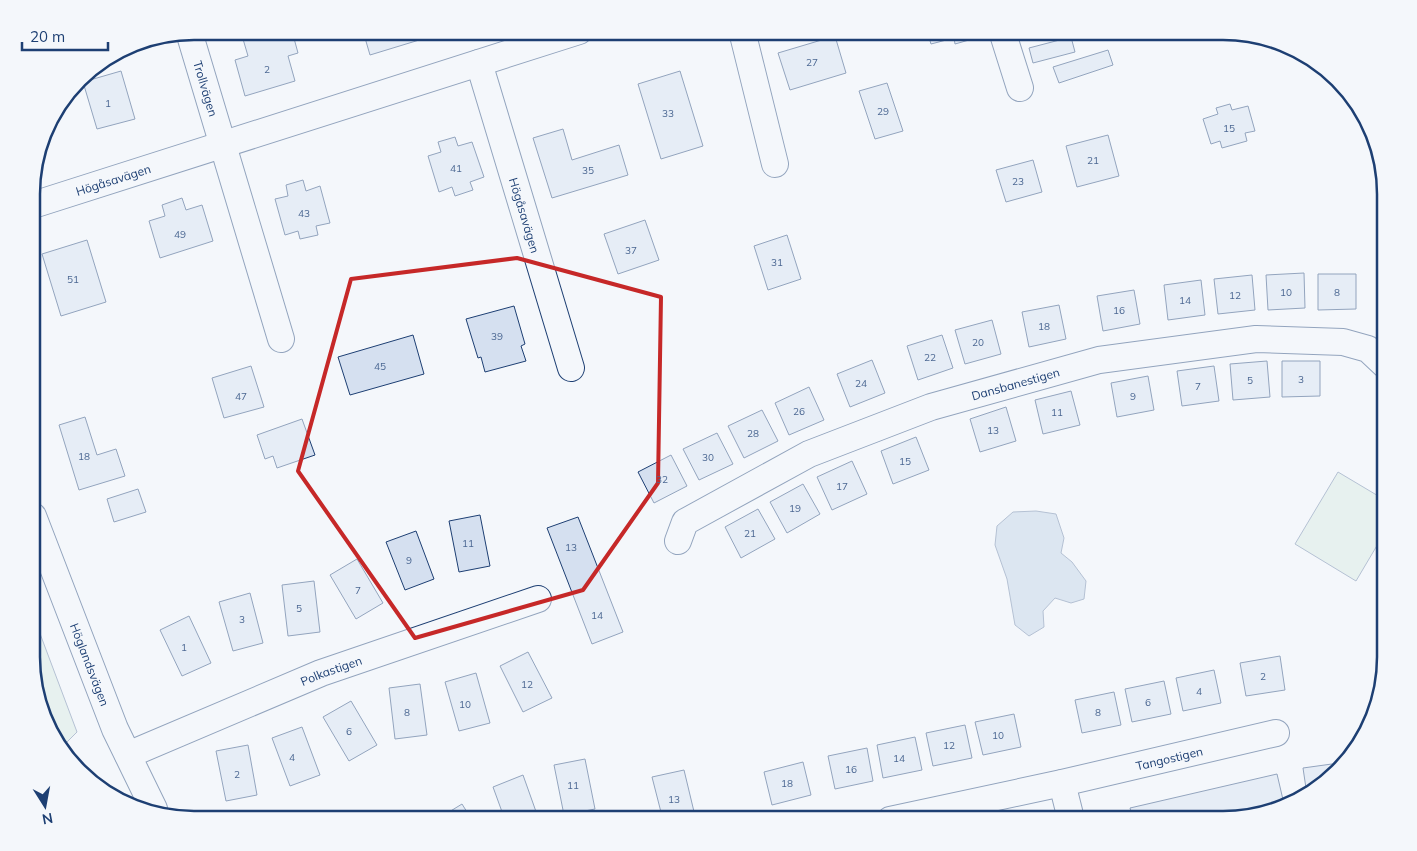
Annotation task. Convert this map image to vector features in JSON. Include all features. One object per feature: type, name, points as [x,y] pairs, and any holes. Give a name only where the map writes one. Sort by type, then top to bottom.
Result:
[{"type":"street","name":"Trollvägen","points":[[191,40],[223,145]]},
{"type":"street","name":"Högåsavägen","points":[[40,203],[551,40]]},
{"type":"street","points":[[744,40],[775,164]]},
{"type":"street","points":[[1005,40],[1020,88]]},
{"type":"street","name":"Högåsavägen","points":[[479,63],[571,368]]},
{"type":"street","points":[[223,145],[281,339]]},
{"type":"street","name":"Dansbanestigen","points":[[678,541],[685,522],[809,454],[931,407],[1099,360],[1256,340],[1343,342],[1368,349],[1377,357]]},
{"type":"street","name":"Höglandsvägen","points":[[40,534],[115,728],[152,805]]},
{"type":"street","name":"Polkastigen","points":[[128,755],[321,673],[538,599]]},
{"type":"street","name":"Tangostigen","points":[[932,811],[1062,783],[1276,732]]},
{"type":"street","points":[[1062,783],[1069,811]]},
{"type":"highlighted area","points":[[517,258],[661,297],[658,483],[583,590],[415,638],[298,471],[351,279]]},
{"type":"shaded area","points":[[1338,472],[1377,495],[1377,546],[1356,581],[1295,544]]},
{"type":"shaded area","points":[[40,634],[77,732],[66,743],[48,706],[41,677]]},
{"type":"water","points":[[1036,511],[1056,514],[1064,538],[1061,553],[1072,562],[1086,581],[1084,599],[1071,603],[1055,598],[1043,611],[1044,627],[1029,636],[1015,625],[1007,579],[995,545],[997,526],[1013,512]]},
{"type":"building","points":[[243,40],[294,40],[298,53],[288,56],[295,81],[245,96],[235,60],[248,56]]},
{"type":"building","points":[[366,40],[419,40],[370,55]]},
{"type":"building","points":[[822,40],[836,40],[846,73],[790,90],[778,53]]},
{"type":"building","points":[[930,40],[946,40],[931,44]]},
{"type":"building","points":[[954,40],[969,40],[955,44]]},
{"type":"building","points":[[1060,40],[1072,40],[1075,52],[1033,63],[1029,48]]},
{"type":"building","points":[[1108,50],[1113,65],[1059,83],[1053,67]]},
{"type":"building","points":[[121,71],[135,119],[97,129],[84,86],[91,80]]},
{"type":"building","points":[[680,71],[703,146],[661,159],[638,84]]},
{"type":"building","points":[[887,83],[903,131],[875,139],[859,91]]},
{"type":"building","points":[[1230,104],[1232,110],[1248,106],[1255,131],[1245,133],[1247,141],[1222,148],[1220,141],[1211,144],[1203,119],[1218,114],[1216,108]]},
{"type":"building","points":[[563,129],[572,160],[619,145],[628,175],[552,198],[533,138]]},
{"type":"building","points":[[1108,135],[1119,176],[1077,187],[1066,146]]},
{"type":"building","points":[[455,137],[458,146],[472,142],[484,177],[470,182],[473,190],[455,196],[452,187],[439,192],[428,156],[441,152],[438,142]]},
{"type":"building","points":[[1033,160],[1042,192],[1006,202],[996,170]]},
{"type":"building","points":[[303,180],[306,191],[320,186],[330,223],[316,226],[318,235],[300,239],[298,231],[285,235],[275,199],[288,196],[286,185]]},
{"type":"building","points":[[182,198],[186,210],[202,205],[213,241],[160,258],[149,221],[165,216],[162,205]]},
{"type":"building","points":[[645,220],[659,260],[618,274],[604,234]]},
{"type":"building","points":[[787,235],[801,279],[768,290],[754,246]]},
{"type":"building","points":[[87,240],[106,302],[61,316],[42,254]]},
{"type":"building","points":[[1304,273],[1305,308],[1268,310],[1266,275]]},
{"type":"building","points":[[1318,274],[1356,274],[1356,309],[1318,310]]},
{"type":"building","points":[[1252,275],[1255,310],[1218,314],[1214,279]]},
{"type":"building","points":[[1201,280],[1205,315],[1168,320],[1164,285]]},
{"type":"building","points":[[1134,290],[1140,324],[1103,331],[1097,296]]},
{"type":"building","points":[[1059,305],[1066,339],[1029,347],[1022,312]]},
{"type":"building","points":[[514,306],[525,344],[521,346],[526,361],[485,372],[481,357],[478,358],[466,319]]},
{"type":"building","points":[[992,320],[1001,354],[965,364],[955,330]]},
{"type":"building","points":[[413,335],[424,374],[350,395],[338,357]]},
{"type":"building","points":[[942,335],[953,368],[918,380],[907,346]]},
{"type":"building","points":[[872,360],[885,393],[850,407],[837,374]]},
{"type":"building","points":[[1267,361],[1270,397],[1233,400],[1230,364]]},
{"type":"building","points":[[1282,361],[1320,361],[1320,396],[1282,397]]},
{"type":"building","points":[[251,366],[264,407],[224,418],[212,378]]},
{"type":"building","points":[[1214,366],[1219,401],[1182,406],[1177,371]]},
{"type":"building","points":[[1148,376],[1154,410],[1117,417],[1111,383]]},
{"type":"building","points":[[809,387],[824,420],[789,435],[775,403]]},
{"type":"building","points":[[1071,391],[1080,425],[1043,434],[1035,400]]},
{"type":"building","points":[[1006,407],[1016,441],[980,452],[970,419]]},
{"type":"building","points":[[762,410],[778,441],[744,458],[728,426]]},
{"type":"building","points":[[85,417],[97,455],[116,449],[125,476],[79,490],[59,425]]},
{"type":"building","points":[[302,419],[315,455],[277,468],[273,456],[265,459],[257,435]]},
{"type":"building","points":[[717,433],[733,464],[699,480],[683,449]]},
{"type":"building","points":[[916,437],[929,470],[893,484],[881,451]]},
{"type":"building","points":[[671,455],[687,486],[654,503],[638,472]]},
{"type":"building","points":[[852,461],[867,494],[832,510],[817,477]]},
{"type":"building","points":[[803,484],[820,514],[787,533],[770,502]]},
{"type":"building","points":[[138,489],[146,512],[114,522],[107,499]]},
{"type":"building","points":[[758,509],[775,539],[741,558],[725,527]]},
{"type":"building","points":[[480,515],[490,566],[459,572],[449,521]]},
{"type":"building","points":[[578,517],[623,632],[592,644],[547,528]]},
{"type":"building","points":[[416,531],[434,579],[405,590],[386,542]]},
{"type":"building","points":[[357,559],[383,603],[356,619],[330,575]]},
{"type":"building","points":[[314,581],[320,632],[288,636],[282,585]]},
{"type":"building","points":[[250,593],[263,643],[233,651],[219,602]]},
{"type":"building","points":[[189,616],[211,663],[182,676],[160,630]]},
{"type":"building","points":[[528,652],[552,698],[523,712],[500,666]]},
{"type":"building","points":[[1280,656],[1285,690],[1246,696],[1240,663]]},
{"type":"building","points":[[1214,670],[1221,703],[1183,711],[1176,678]]},
{"type":"building","points":[[476,673],[490,723],[459,731],[445,682]]},
{"type":"building","points":[[1164,681],[1171,714],[1132,722],[1125,689]]},
{"type":"building","points":[[420,684],[427,735],[395,739],[389,688]]},
{"type":"building","points":[[1114,692],[1121,725],[1082,733],[1075,700]]},
{"type":"building","points":[[351,701],[377,745],[349,761],[323,717]]},
{"type":"building","points":[[1014,714],[1021,747],[983,755],[975,722]]},
{"type":"building","points":[[965,725],[972,758],[933,766],[926,733]]},
{"type":"building","points":[[302,727],[320,775],[290,786],[272,738]]},
{"type":"building","points":[[915,737],[922,770],[883,778],[877,745]]},
{"type":"building","points":[[248,745],[257,795],[226,801],[216,751]]},
{"type":"building","points":[[867,748],[873,781],[835,789],[828,756]]},
{"type":"building","points":[[585,759],[595,809],[563,811],[554,765]]},
{"type":"building","points":[[803,762],[811,795],[772,805],[764,772]]},
{"type":"building","points":[[1334,764],[1306,786],[1303,768]]},
{"type":"building","points":[[684,770],[694,811],[661,811],[652,777]]},
{"type":"building","points":[[1277,774],[1283,798],[1253,808],[1233,811],[1131,811],[1130,808]]},
{"type":"building","points":[[523,775],[536,811],[502,811],[493,787]]},
{"type":"building","points":[[462,804],[466,811],[451,811]]}]
